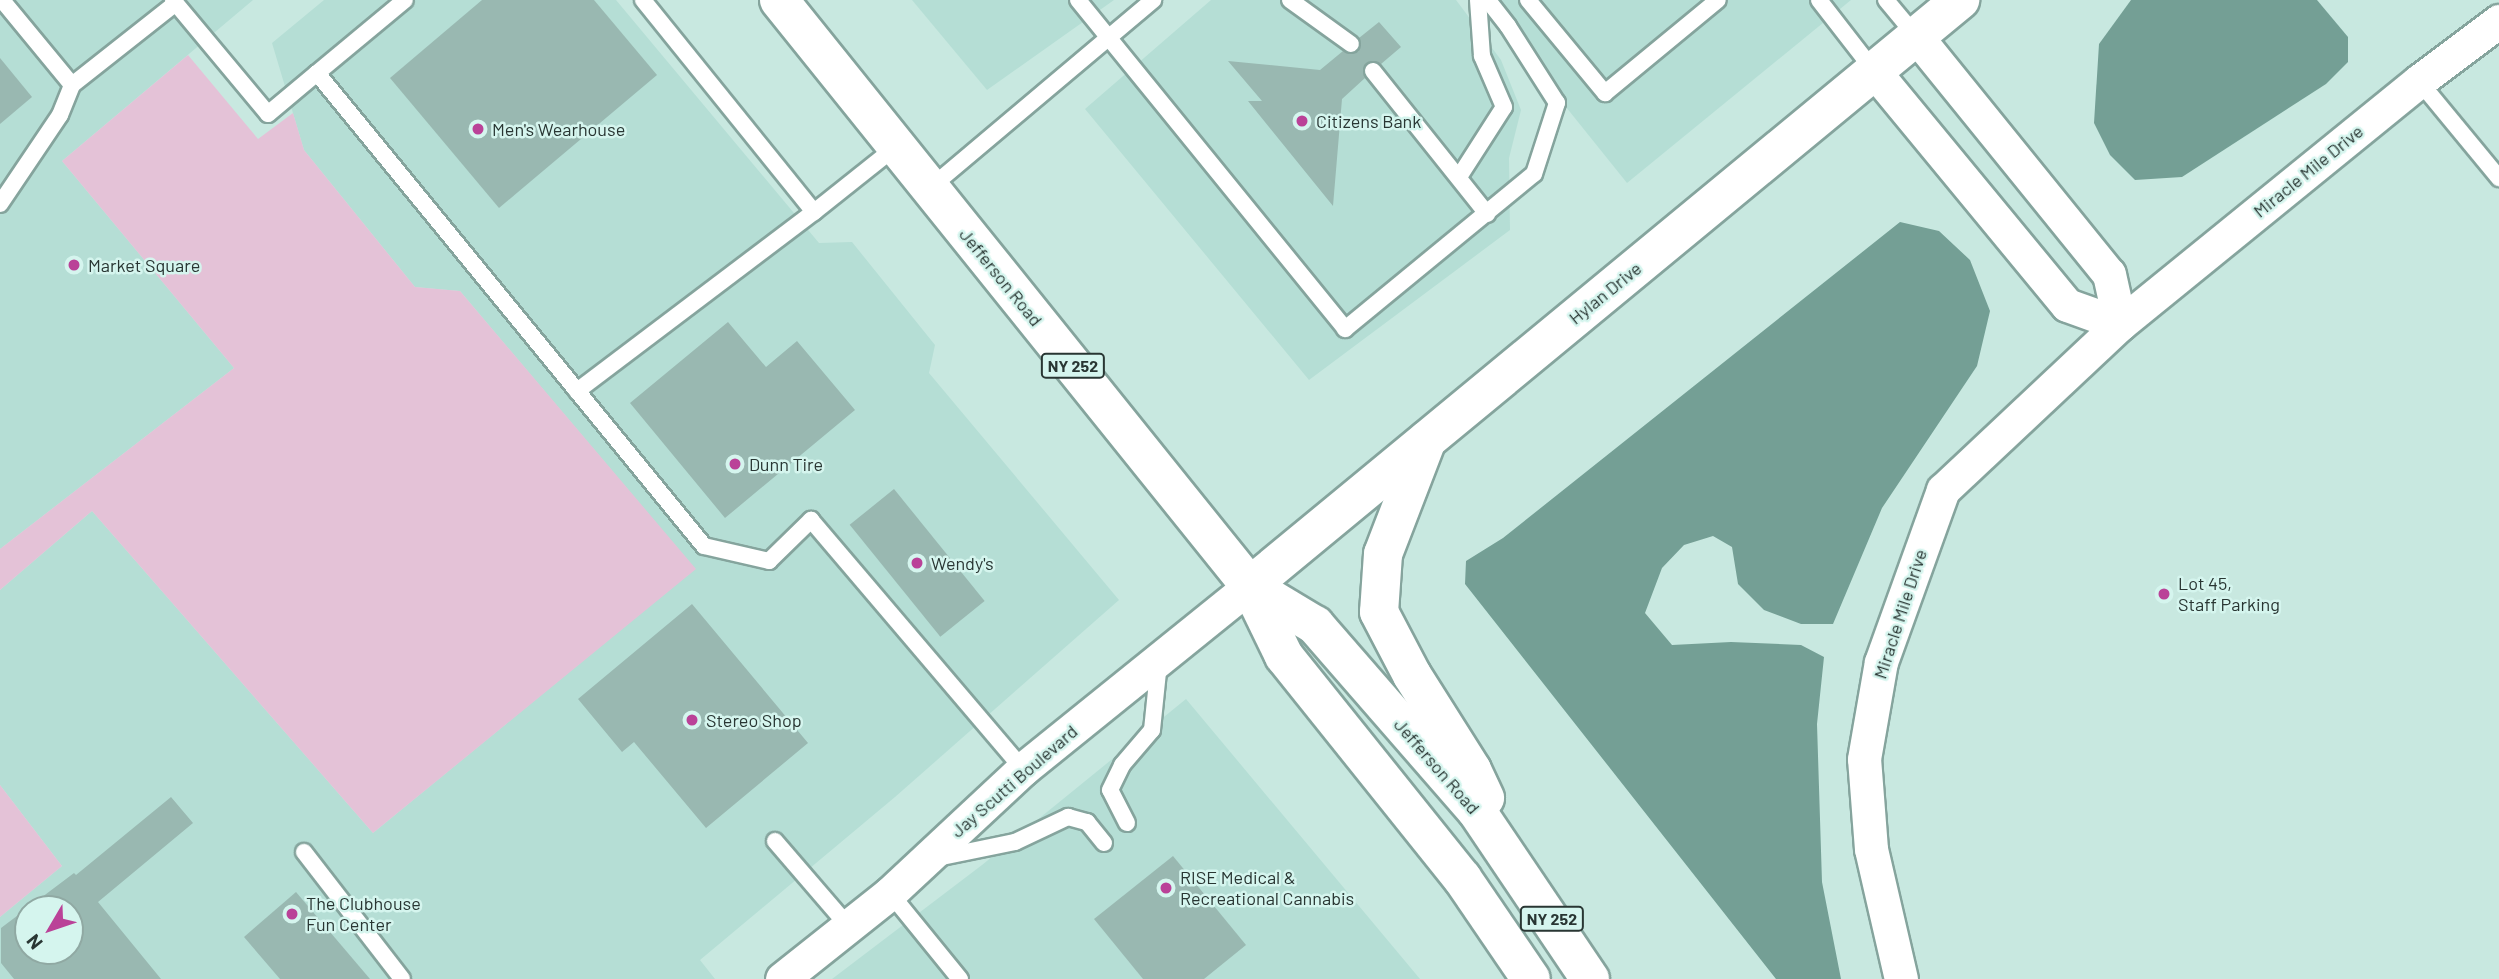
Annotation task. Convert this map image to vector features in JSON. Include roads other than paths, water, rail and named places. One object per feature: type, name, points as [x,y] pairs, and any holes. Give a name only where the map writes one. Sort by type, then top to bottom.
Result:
[{"type":"main road","name":"Jefferson Road","points":[[779,0],[1250,586],[1284,656],[1462,878],[1531,979]]},
{"type":"main road","name":"Hylan Drive","points":[[1250,586],[1960,0]]},
{"type":"main road","points":[[1427,440],[1383,554],[1379,612],[1412,675],[1472,770],[1511,861]]},
{"type":"main road","name":"Jefferson Road","points":[[1250,586],[1315,625],[1476,810],[1590,979]]},
{"type":"street","name":"Miracle Mile Drive","points":[[1901,979],[1871,849],[1864,759],[1881,662],[1943,489],[2120,324],[2419,81],[2499,21]]},
{"type":"street","points":[[1916,36],[2109,274],[2120,324]]},
{"type":"street","points":[[1874,71],[2067,305],[2120,324]]},
{"type":"street","name":"Jay Scutti Boulevard","points":[[782,979],[890,893],[1023,769],[1250,586]]},
{"type":"lane","points":[[2,0],[72,85]]},
{"type":"lane","points":[[0,204],[60,115],[72,85],[174,1],[268,114],[405,0]]},
{"type":"lane","points":[[643,0],[814,212]]},
{"type":"lane","points":[[1078,0],[1345,329],[1534,174],[1557,103],[1508,26],[1488,0]]},
{"type":"lane","points":[[930,188],[1153,0]]},
{"type":"lane","points":[[1290,0],[1351,44]]},
{"type":"lane","points":[[1459,177],[1504,107],[1482,56],[1478,0]]},
{"type":"lane","points":[[1528,0],[1605,93],[1718,0]]},
{"type":"lane","points":[[1819,0],[1874,71]]},
{"type":"lane","points":[[1886,0],[1916,36]]},
{"type":"lane","points":[[1373,71],[1487,214]]},
{"type":"lane","points":[[317,72],[704,546],[769,561],[811,520],[1023,769]]},
{"type":"lane","points":[[2419,81],[2499,178]]},
{"type":"lane","points":[[577,391],[897,146]]},
{"type":"lane","points":[[1127,823],[1110,790],[1122,765],[1152,730],[1159,659]]},
{"type":"lane","points":[[925,861],[1015,842],[1068,817],[1087,822],[1104,843]]},
{"type":"lane","points":[[775,841],[849,927]]},
{"type":"lane","points":[[304,852],[402,979]]},
{"type":"lane","points":[[890,893],[960,979]]},
{"type":"place","name":"Citizens Bank","points":[[1302,121]]},
{"type":"place","name":"Men's Wearhouse","points":[[478,129]]},
{"type":"place","name":"Market Square","points":[[74,265]]},
{"type":"place","name":"Dunn Tire","points":[[735,464]]},
{"type":"place","name":"Wendy's","points":[[917,563]]},
{"type":"place","name":"Lot 45, Staff Parking","points":[[2164,594]]},
{"type":"place","name":"Stereo Shop","points":[[692,720]]},
{"type":"place","name":"RISE Medical & Recreational Cannabis","points":[[1166,888]]},
{"type":"place","name":"The Clubhouse Fun Center","points":[[292,914]]}]
